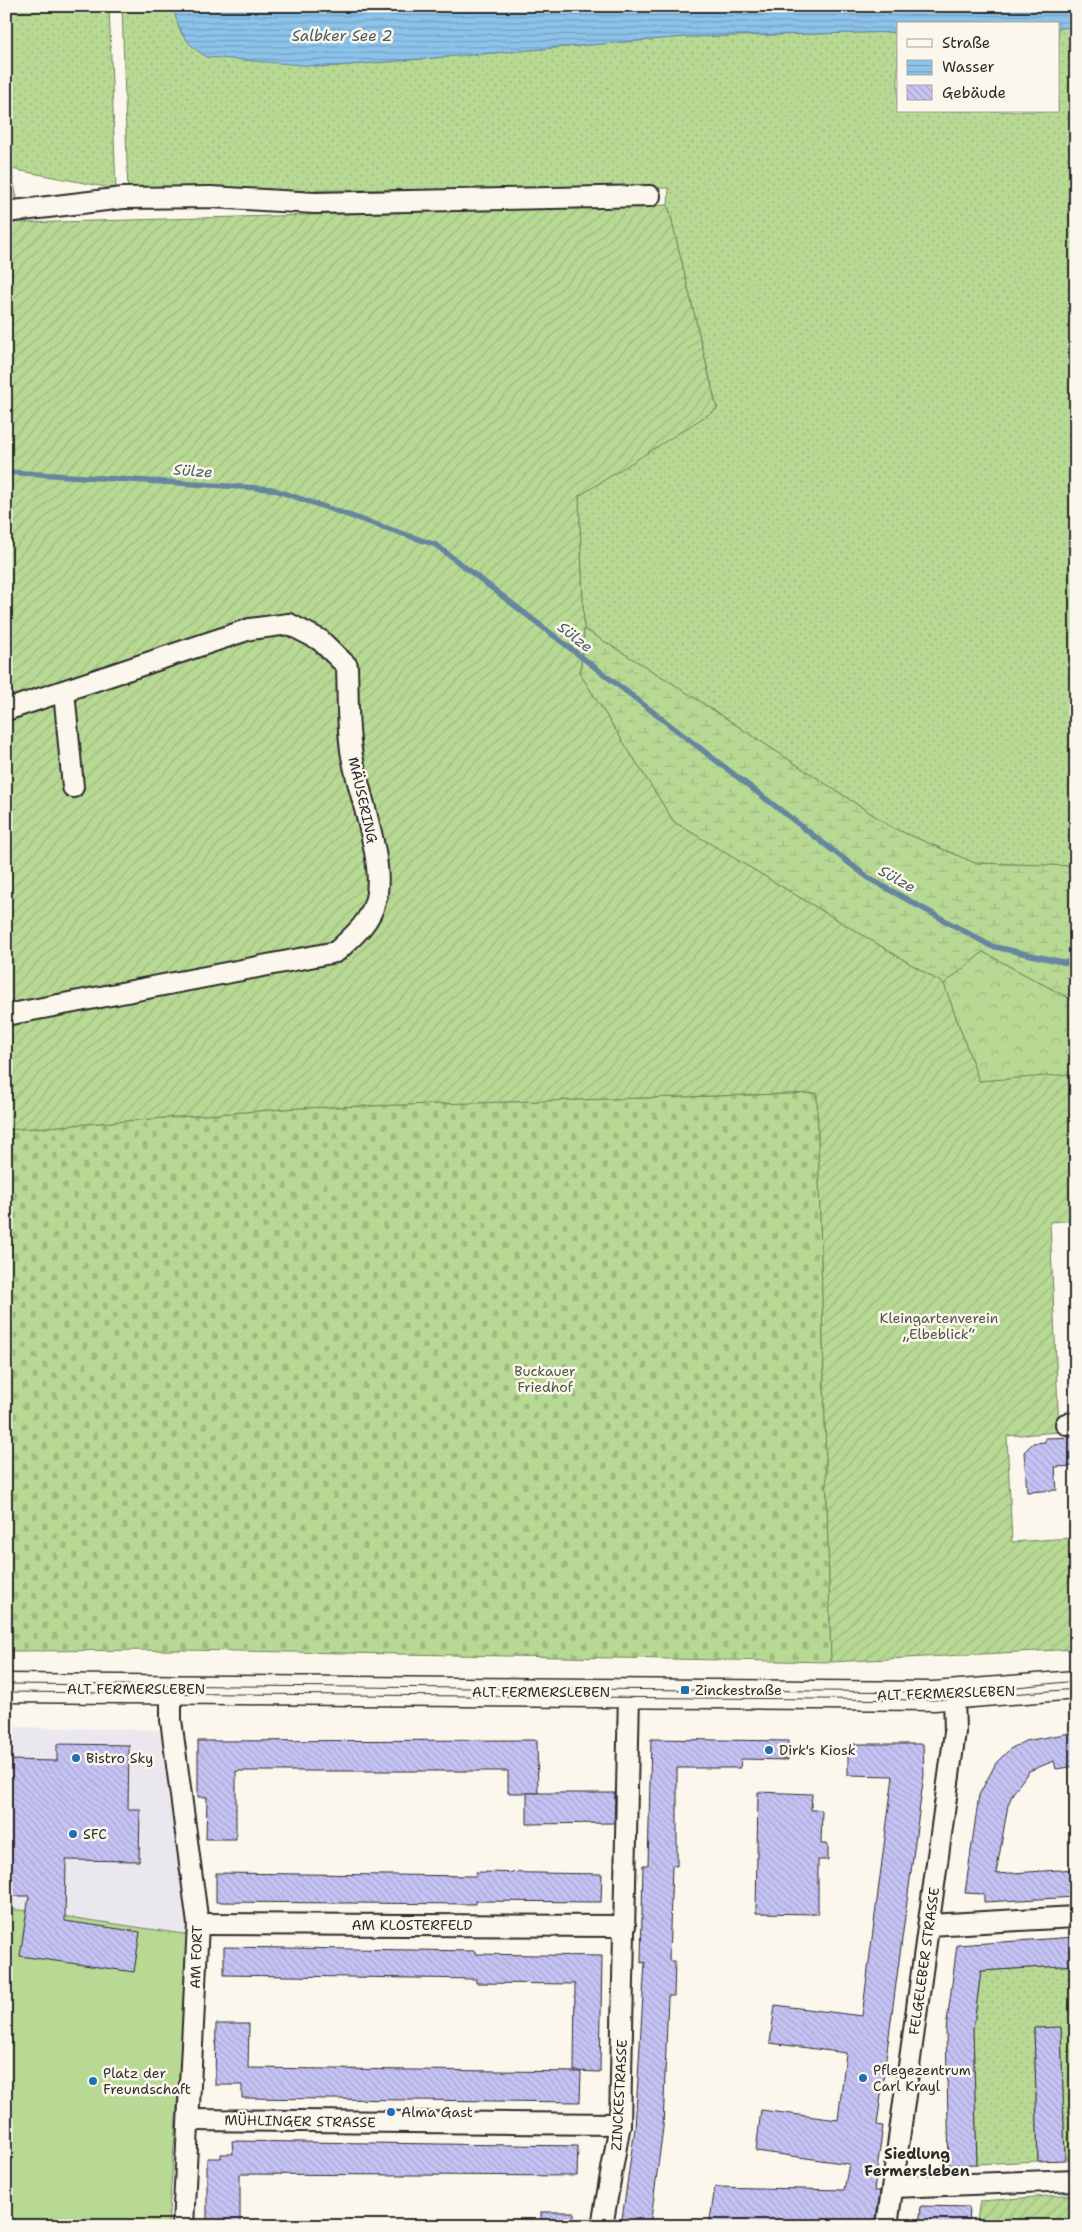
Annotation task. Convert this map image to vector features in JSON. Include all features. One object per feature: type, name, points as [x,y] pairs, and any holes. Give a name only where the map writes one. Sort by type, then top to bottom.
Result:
[{"type":"main road","name":"ALT FERMERSLEBEN","points":[[6,1688],[954,1696],[1076,1685]]},
{"type":"street","points":[[6,212],[123,198],[211,197],[315,203],[650,196]]},
{"type":"street","name":"MÄUSERING","points":[[6,710],[250,629],[289,624],[320,640],[348,666],[351,750],[376,857],[379,883],[371,915],[362,928],[336,952],[6,1015]]},
{"type":"street","points":[[64,690],[73,787]]},
{"type":"street","name":"AM FORT","points":[[171,1689],[171,1720],[198,1924],[190,2120],[183,2226]]},
{"type":"street","name":"ZINCKESTRASSE","points":[[602,2226],[620,2124],[629,1693]]},
{"type":"street","name":"FELGELEBER STRASSE","points":[[888,2226],[955,1732],[954,1696]]},
{"type":"street","points":[[929,1925],[1076,1917]]},
{"type":"street","name":"AM KLOSTERFELD","points":[[198,1924],[625,1926]]},
{"type":"street","name":"MÜHLINGER STRASSE","points":[[190,2120],[620,2124]]},
{"type":"street","points":[[893,2187],[1076,2180]]},
{"type":"shaded area","points":[[6,1727],[159,1730],[190,1935],[21,1910],[6,1910]]},
{"type":"green space","points":[[6,6],[109,6],[116,189],[11,169],[6,165]]},
{"type":"green space","points":[[122,6],[172,6],[182,35],[325,67],[685,37],[897,32],[897,112],[1060,112],[1060,28],[1076,27],[1076,866],[975,863],[893,828],[672,683],[584,629],[579,496],[717,408],[668,205],[669,188],[199,191],[128,194]]},
{"type":"green space","name":"Kleingartenverein „Elbeblick“","points":[[6,165],[11,169],[22,223],[668,205],[717,409],[579,496],[584,629],[580,674],[674,822],[944,984],[979,1081],[1073,1074],[1076,1220],[1050,1222],[1059,1432],[1007,1436],[1012,1542],[1070,1538],[1076,1649],[831,1662],[817,1093],[297,1108],[6,1130]]},
{"type":"green space","points":[[584,629],[672,683],[893,828],[975,863],[1076,866],[1076,1002],[983,952],[944,984],[674,822],[580,674]]},
{"type":"green space","points":[[983,952],[1076,1002],[1076,1075],[979,1081],[944,984]]},
{"type":"green space","name":"Buckauer Friedhof","points":[[817,1093],[831,1662],[183,1650],[6,1651],[6,1130],[297,1108]]},
{"type":"green space","name":"Platz der Freundschaft","points":[[6,1910],[21,1910],[190,1935],[168,2226],[6,2226]]},
{"type":"green space","points":[[1076,1965],[1076,2160],[1065,2160],[1061,2028],[1034,2029],[1038,2161],[977,2164],[973,2031],[981,1971]]},
{"type":"green space","points":[[1076,2194],[1076,2226],[976,2226],[980,2201]]},
{"type":"water","name":"Salbker See 2","points":[[172,6],[1076,6],[1076,27],[1060,28],[1060,22],[897,22],[897,32],[685,37],[325,67],[207,57],[187,41],[177,22]]},
{"type":"building","points":[[1076,1437],[1076,1466],[1055,1467],[1057,1490],[1027,1492],[1024,1452],[1033,1443],[1045,1442],[1045,1438]]},
{"type":"building","points":[[1076,1732],[1076,1766],[1056,1769],[1054,1761],[1029,1771],[1013,1793],[1008,1805],[996,1874],[1076,1869],[1076,1897],[984,1902],[984,1894],[965,1893],[979,1795],[996,1763],[1010,1749],[1025,1741]]},
{"type":"building","points":[[651,1739],[788,1741],[788,1760],[741,1759],[740,1768],[677,1768],[677,1866],[672,1865],[669,1961],[675,1961],[674,1996],[668,1996],[663,2128],[650,2226],[621,2226],[635,2128],[645,1962],[641,1963],[643,1865],[648,1865]]},
{"type":"building","points":[[537,1740],[538,1793],[508,1793],[508,1771],[236,1771],[236,1839],[206,1839],[207,1797],[198,1797],[198,1741]]},
{"type":"building","name":"SFC","points":[[57,1744],[129,1745],[128,1809],[140,1809],[139,1861],[66,1860],[65,1921],[140,1932],[134,1972],[20,1956],[29,1896],[6,1896],[6,1760],[57,1761]]},
{"type":"building","points":[[848,1744],[923,1744],[924,1775],[877,2125],[883,2126],[874,2191],[880,2191],[875,2226],[709,2226],[715,2187],[844,2190],[849,2164],[756,2151],[761,2110],[838,2120],[846,2053],[770,2043],[775,2005],[862,2016],[893,1776],[848,1775]]},
{"type":"building","points":[[758,1792],[812,1794],[811,1810],[822,1810],[821,1844],[828,1844],[828,1860],[818,1860],[818,1914],[756,1913]]},
{"type":"building","points":[[527,1793],[615,1793],[614,1823],[527,1824]]},
{"type":"building","points":[[476,1872],[602,1874],[601,1902],[475,1901],[475,1904],[216,1902],[216,1873],[476,1876]]},
{"type":"building","points":[[1076,1937],[1076,1965],[981,1971],[973,2031],[977,2164],[949,2165],[946,2030],[957,1945]]},
{"type":"building","points":[[224,1947],[475,1951],[475,1954],[602,1956],[600,2072],[574,2071],[575,1984],[476,1983],[476,1979],[224,1975]]},
{"type":"building","points":[[216,2024],[249,2024],[248,2068],[581,2072],[580,2102],[242,2098],[242,2085],[215,2085]]},
{"type":"building","points":[[1061,2027],[1065,2160],[1038,2161],[1034,2028]]},
{"type":"building","points":[[232,2141],[578,2146],[577,2176],[240,2174],[240,2226],[207,2226],[207,2158],[221,2158],[221,2154],[233,2154]]},
{"type":"building","points":[[921,2206],[969,2207],[968,2226],[919,2226]]},
{"type":"building","points":[[541,2212],[574,2212],[574,2226],[541,2226]]},
{"type":"waterway","name":"Sülze","points":[[6,472],[272,489],[436,545],[870,879],[991,946],[1076,965]]},
{"type":"tram line","points":[[6,1684],[934,1692],[978,1691],[1076,1681]]},
{"type":"tram line","points":[[6,1692],[933,1700],[1076,1689]]},
{"type":"place","name":"Zinckestraße","points":[[685,1690]]},
{"type":"place","name":"Dirk's Kiosk","points":[[769,1750]]},
{"type":"place","name":"Bistro Sky","points":[[76,1758]]},
{"type":"place","name":"SFC","points":[[73,1834]]},
{"type":"place","name":"Pflegezentrum Carl Krayl","points":[[863,2078]]},
{"type":"place","name":"Platz der Freundschaft","points":[[93,2081]]},
{"type":"place","name":"Alma Gast","points":[[391,2112]]},
{"type":"district","name":"Siedlung Fermersleben","points":[[917,2162]]}]
